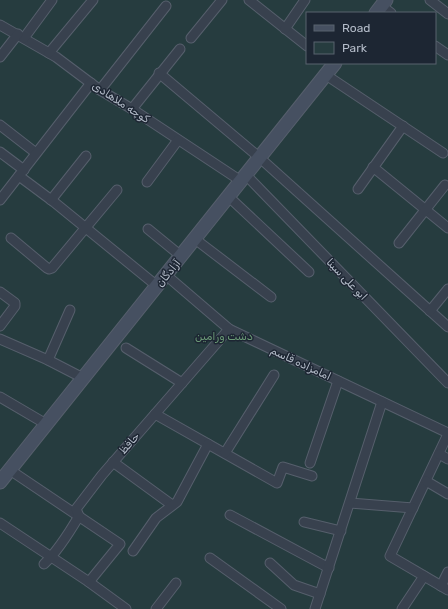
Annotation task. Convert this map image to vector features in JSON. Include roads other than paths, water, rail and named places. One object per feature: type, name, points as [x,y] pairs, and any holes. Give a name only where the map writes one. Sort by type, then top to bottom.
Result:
[{"type":"main road","name":"آزادگان","points":[[0,482],[260,158],[331,67]]},
{"type":"street","points":[[0,57],[21,36],[52,0]]},
{"type":"street","points":[[49,53],[93,0]]},
{"type":"street","points":[[191,38],[222,0]]},
{"type":"street","points":[[249,0],[306,45]]},
{"type":"street","points":[[285,29],[305,0]]},
{"type":"street","points":[[430,0],[448,14]]},
{"type":"street","points":[[100,90],[166,6]]},
{"type":"street","name":"کوچه ملاهادی","points":[[0,25],[49,53],[100,90],[132,109],[178,140],[244,178]]},
{"type":"street","points":[[436,47],[448,55]]},
{"type":"street","points":[[132,109],[159,73],[180,49]]},
{"type":"street","points":[[331,67],[403,126],[443,153]]},
{"type":"street","points":[[159,73],[260,158],[448,327]]},
{"type":"street","points":[[0,200],[91,83]]},
{"type":"street","points":[[0,125],[36,152]]},
{"type":"street","points":[[358,189],[403,126]]},
{"type":"street","points":[[147,182],[178,140]]},
{"type":"street","points":[[0,152],[51,200],[157,286]]},
{"type":"street","points":[[51,200],[86,156]]},
{"type":"street","points":[[373,167],[448,228]]},
{"type":"street","name":"ابو علی سینا","points":[[244,178],[448,383]]},
{"type":"street","points":[[399,243],[445,185]]},
{"type":"street","points":[[11,238],[49,269],[52,268],[117,190]]},
{"type":"street","points":[[228,197],[309,272]]},
{"type":"street","points":[[148,229],[181,256]]},
{"type":"street","points":[[195,239],[271,297]]},
{"type":"street","name":"امامزاده قاسم","points":[[166,275],[229,329],[448,433]]},
{"type":"street","points":[[430,311],[448,289]]},
{"type":"street","points":[[0,292],[15,303],[15,306],[1,324]]},
{"type":"street","points":[[48,360],[70,310]]},
{"type":"street","name":"حافظ","points":[[44,564],[52,557],[79,516],[76,509],[113,462],[229,329]]},
{"type":"street","points":[[0,339],[48,360],[83,378]]},
{"type":"street","points":[[126,348],[182,383]]},
{"type":"street","points":[[225,454],[274,375]]},
{"type":"street","points":[[310,463],[338,380]]},
{"type":"street","points":[[0,397],[46,424]]},
{"type":"street","points":[[315,609],[382,402]]},
{"type":"street","points":[[155,414],[277,483],[283,467],[312,476]]},
{"type":"street","points":[[448,433],[390,556],[444,588],[448,572]]},
{"type":"street","points":[[133,551],[156,518],[177,502],[208,444]]},
{"type":"street","points":[[439,454],[448,459]]},
{"type":"street","points":[[113,462],[172,506]]},
{"type":"street","points":[[10,470],[120,544],[92,579]]},
{"type":"street","points":[[426,481],[448,494]]},
{"type":"street","points":[[350,503],[413,508]]},
{"type":"street","points":[[230,516],[328,568]]},
{"type":"street","points":[[304,522],[340,531]]},
{"type":"street","points":[[0,524],[52,557],[92,579],[126,609]]},
{"type":"street","points":[[210,558],[281,609]]},
{"type":"street","points":[[270,563],[294,585],[320,594]]},
{"type":"street","points":[[402,609],[424,576]]},
{"type":"street","points":[[156,609],[176,584]]},
{"type":"park label","name":"دشت ورامین","points":[[224,336]]}]
